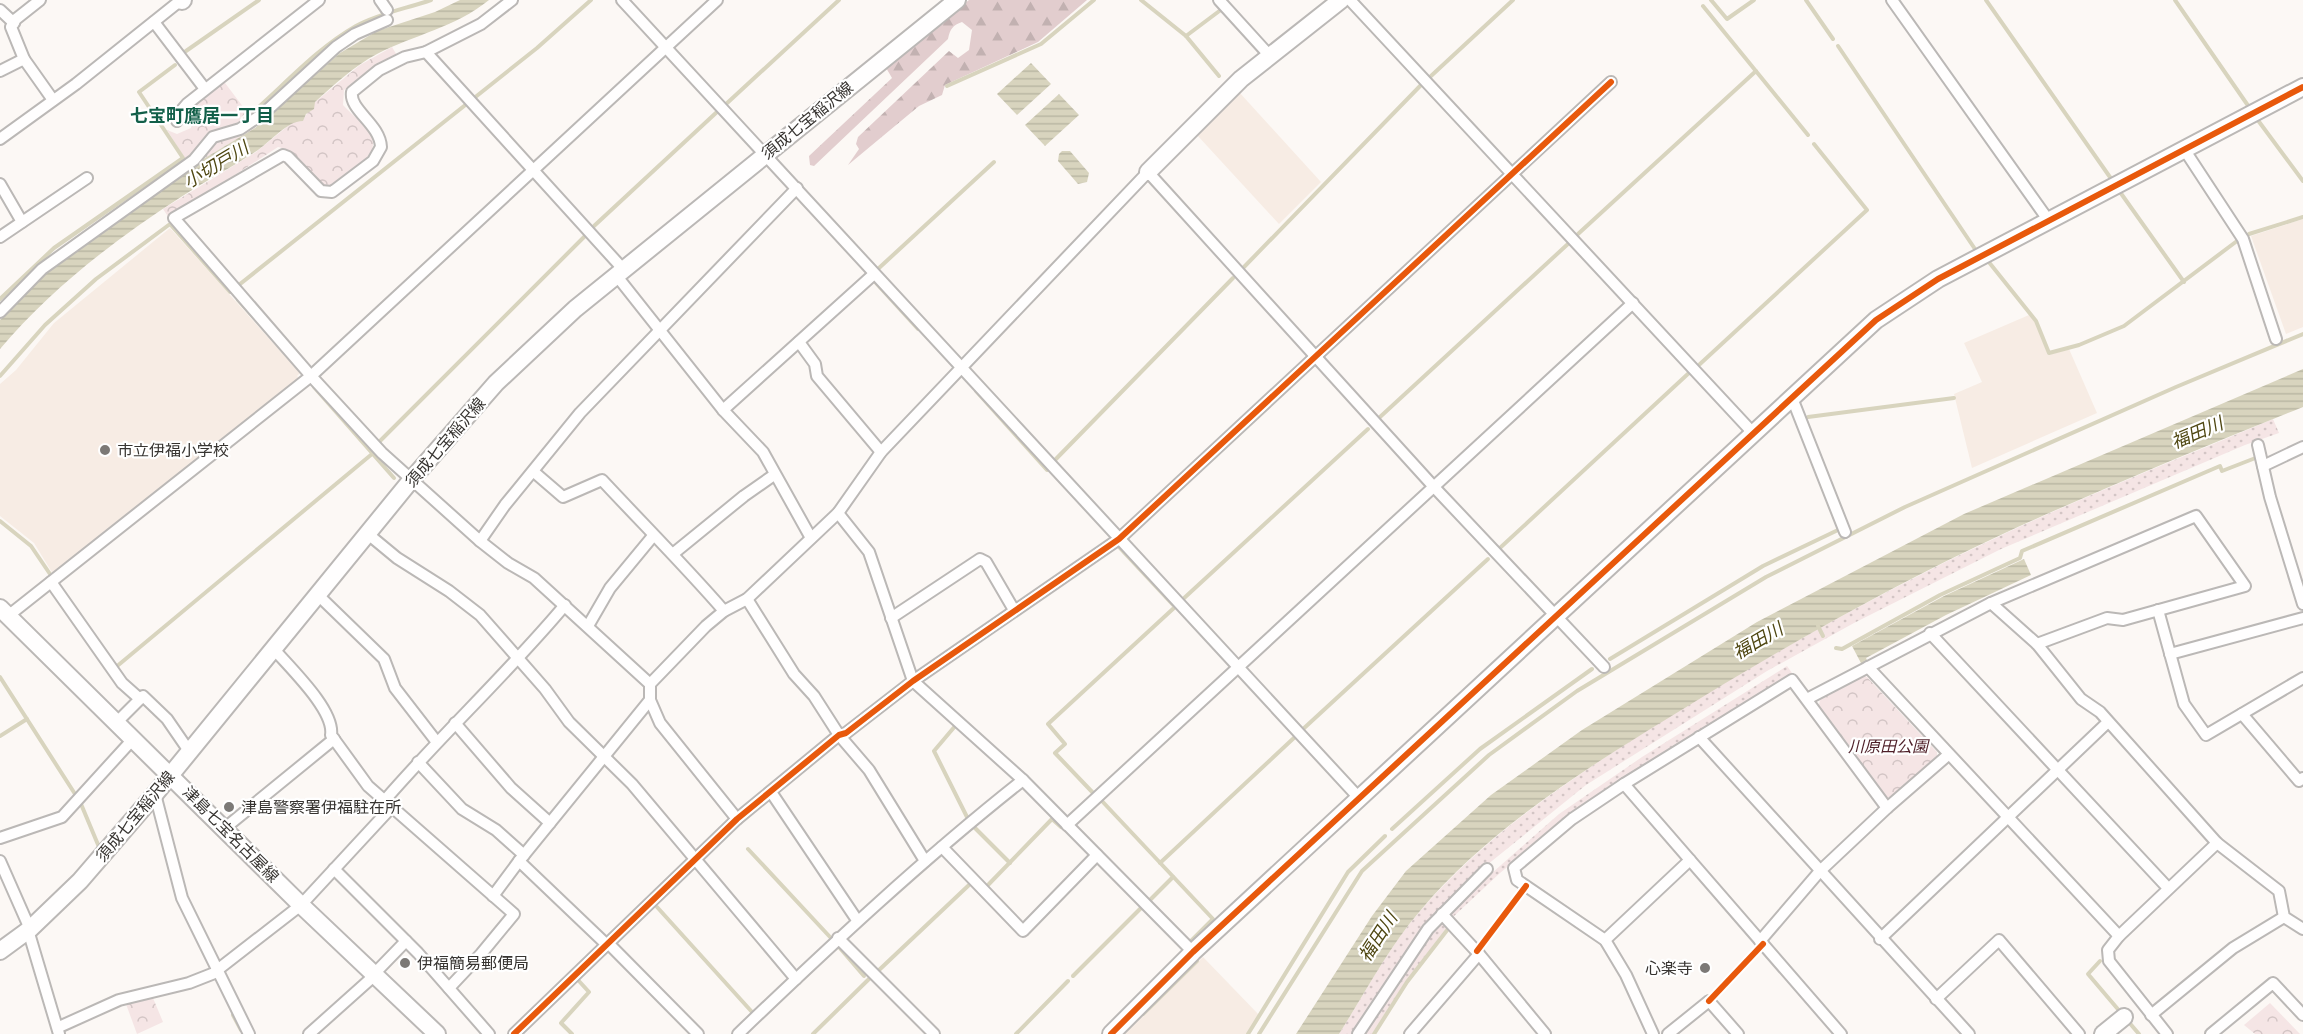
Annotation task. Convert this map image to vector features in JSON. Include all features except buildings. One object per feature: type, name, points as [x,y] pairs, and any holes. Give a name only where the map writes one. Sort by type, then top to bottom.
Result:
[{"type":"main road","name":"須成七宝稲沢線","points":[[0,951],[29,930],[80,881],[155,794],[412,479],[496,383],[537,343],[619,272],[957,0]]},
{"type":"main road","points":[[1148,172],[1241,79],[1341,0]]},
{"type":"main road","points":[[1111,1034],[1193,952],[1876,320],[1938,279],[2303,87]]},
{"type":"main road","name":"津島七宝名古屋線","points":[[4,615],[134,738],[301,905],[437,1034]]},
{"type":"main road","points":[[2103,1034],[2124,1017]]},
{"type":"street","points":[[40,0],[11,27],[24,58],[53,100]]},
{"type":"street","points":[[0,139],[182,0]]},
{"type":"street","points":[[177,121],[181,111],[205,89],[319,0]]},
{"type":"street","points":[[0,312],[42,269],[194,160],[213,137],[246,125],[264,112],[336,46],[387,15],[380,0]]},
{"type":"street","points":[[512,0],[481,24],[426,52],[405,57],[379,70],[352,92],[354,103],[378,131],[381,147],[373,161],[332,192],[321,191],[288,157],[283,155],[174,218],[311,376],[382,453],[480,541],[508,563],[534,578],[565,604],[650,684]]},
{"type":"street","points":[[622,0],[1360,799]]},
{"type":"street","points":[[4,615],[51,582],[311,376],[717,0]]},
{"type":"street","points":[[1219,0],[1269,55]]},
{"type":"street","points":[[1350,0],[1754,434]]},
{"type":"street","points":[[1892,0],[2049,221]]},
{"type":"street","points":[[0,10],[14,23]]},
{"type":"street","points":[[154,22],[205,89]]},
{"type":"street","points":[[426,52],[534,169],[619,272],[658,330],[723,410],[763,452],[811,538]]},
{"type":"street","points":[[0,71],[24,58]]},
{"type":"street","points":[[514,1034],[737,819],[839,735],[846,733],[913,681],[1119,539],[1611,82]]},
{"type":"street","points":[[2184,149],[2243,239],[2277,339]]},
{"type":"street","points":[[737,819],[660,723],[650,700],[650,684],[706,626],[724,611],[747,599],[838,513],[881,452],[1148,172],[1434,487],[1604,667]]},
{"type":"street","points":[[0,237],[87,178]]},
{"type":"street","points":[[0,184],[22,222]]},
{"type":"street","points":[[480,541],[505,505],[580,413],[797,188]]},
{"type":"street","points":[[723,410],[874,274]]},
{"type":"street","points":[[1067,825],[1239,669],[1633,303]]},
{"type":"street","points":[[799,342],[815,364],[817,376],[881,452]]},
{"type":"street","points":[[1792,398],[1845,532]]},
{"type":"street","points":[[2258,445],[2300,585],[2303,604]]},
{"type":"street","points":[[2263,466],[2303,447]]},
{"type":"street","points":[[534,472],[563,497],[602,480],[654,536],[674,553],[724,611]]},
{"type":"street","points":[[674,553],[744,496],[774,475]]},
{"type":"street","points":[[838,513],[869,552],[913,681],[1023,780],[1193,952]]},
{"type":"street","points":[[1807,699],[1991,603],[2196,516],[2245,586],[2122,620],[2107,618],[2037,644]]},
{"type":"street","points":[[368,534],[397,558],[449,591],[480,615],[520,658],[569,722],[599,755],[603,756],[632,784],[796,979]]},
{"type":"street","points":[[588,626],[610,588],[654,536]]},
{"type":"street","points":[[891,618],[980,559],[986,562],[1014,610]]},
{"type":"street","points":[[51,582],[122,683],[140,699]]},
{"type":"street","points":[[318,595],[384,659],[395,688],[436,741]]},
{"type":"street","points":[[747,599],[794,674],[814,696],[839,735],[869,770],[925,861]]},
{"type":"street","points":[[1991,603],[2037,644],[2081,699],[2108,722],[2217,843],[2279,891],[2284,917],[2303,929]]},
{"type":"street","points":[[385,800],[436,741],[520,658],[565,604]]},
{"type":"street","points":[[2158,610],[2184,704],[2206,735],[2303,678]]},
{"type":"street","points":[[2170,654],[2303,618]]},
{"type":"street","points":[[1930,633],[2168,888]]},
{"type":"street","points":[[273,648],[312,692],[332,726],[331,735],[368,786],[514,914],[449,988]]},
{"type":"street","points":[[1868,667],[2119,936]]},
{"type":"street","points":[[1653,1034],[1626,975],[1605,940],[1517,880],[1514,868],[1572,819],[1624,784],[1792,680],[1887,808]]},
{"type":"street","points":[[117,722],[143,696],[167,719],[189,750]]},
{"type":"street","points":[[493,896],[650,700]]},
{"type":"street","points":[[2242,714],[2299,781],[2303,778]]},
{"type":"street","points":[[1880,939],[2108,722]]},
{"type":"street","points":[[455,723],[511,788],[550,823]]},
{"type":"street","points":[[1699,737],[1880,939],[1969,1034]]},
{"type":"street","points":[[0,838],[62,817],[134,738]]},
{"type":"street","points":[[225,828],[334,739]]},
{"type":"street","points":[[1760,941],[1820,871],[1948,755]]},
{"type":"street","points":[[418,762],[462,809],[495,830],[698,1034]]},
{"type":"street","points":[[738,1034],[857,920],[1023,780]]},
{"type":"street","points":[[1624,784],[1841,1034]]},
{"type":"street","points":[[771,792],[857,920]]},
{"type":"street","points":[[155,794],[182,898],[249,1034]]},
{"type":"street","points":[[0,861],[29,930],[59,1031],[119,1000],[189,983],[217,971],[301,905],[388,811],[385,800]]},
{"type":"street","points":[[2167,1034],[2109,961],[2108,950],[2119,936],[2217,843]]},
{"type":"street","points":[[942,847],[1023,931],[1097,855]]},
{"type":"street","points":[[1605,940],[1690,860]]},
{"type":"street","points":[[334,868],[406,941],[489,1034]]},
{"type":"street","points":[[1358,1034],[1415,948],[1442,914],[1487,869]]},
{"type":"street","points":[[1442,914],[1479,954],[1545,1034]]},
{"type":"street","points":[[2151,1015],[2234,948],[2284,917]]},
{"type":"street","points":[[838,938],[934,1034]]},
{"type":"street","points":[[1936,999],[1999,940],[2079,1034]]},
{"type":"street","points":[[309,1034],[375,975],[406,941]]},
{"type":"street","points":[[1410,1034],[1479,954]]},
{"type":"street","points":[[2211,1034],[2273,983],[2303,1015]]},
{"type":"street","points":[[1668,1034],[1709,1001],[1738,1034]]},
{"type":"shaded area","points":[[1239,92],[1321,182],[1279,224],[1197,135]]},
{"type":"shaded area","points":[[2303,219],[2303,327],[2286,334],[2251,236]]},
{"type":"shaded area","name":"市立伊福小学校","points":[[170,228],[300,373],[297,376],[299,378],[53,574],[34,543],[0,516],[0,384],[16,370],[54,323]]},
{"type":"shaded area","points":[[2029,315],[2035,322],[2048,355],[2069,349],[2097,413],[1972,468],[1954,394],[1982,382],[1964,343]]},
{"type":"shaded area","points":[[1203,957],[1259,1015],[1248,1034],[1124,1034]]},
{"type":"green space","points":[[969,0],[1087,0],[1038,42],[945,85],[942,95],[919,106],[848,165],[859,149],[856,144],[858,137],[949,51],[958,58],[969,50],[972,30],[962,22],[954,26],[948,39],[814,166],[810,165],[809,156],[892,78],[885,66]]},
{"type":"green space","points":[[392,47],[398,57],[378,66],[344,90],[343,105],[367,129],[372,136],[373,144],[365,160],[346,176],[335,183],[321,187],[295,157],[278,147],[169,218],[163,209],[256,152],[294,121],[304,118],[315,102],[360,65]]},
{"type":"green space","points":[[222,79],[247,112],[240,118],[255,128],[190,167],[167,130],[177,134],[191,128],[193,108]]},
{"type":"green space","points":[[2273,419],[2279,433],[2245,445],[2001,549],[1854,623],[1767,671],[1586,785],[1482,869],[1427,922],[1355,1034],[1339,1034],[1398,939],[1448,881],[1508,827],[1606,757],[1754,665],[1919,575],[2070,504]]},
{"type":"green space","points":[[1787,666],[1792,673],[1593,797],[1500,873],[1453,917],[1450,910],[1559,814],[1642,757]]},
{"type":"green space","name":"川原田公園","points":[[1862,675],[1867,677],[1937,752],[1937,758],[1892,797],[1886,797],[1818,708],[1821,697]]},
{"type":"green space","points":[[1443,922],[1448,926],[1406,981],[1372,1034],[1362,1034],[1440,923]]},
{"type":"green space","points":[[153,998],[163,1022],[137,1034],[126,1004]]},
{"type":"green space","points":[[2270,1003],[2300,1034],[2255,1034],[2244,1025]]},
{"type":"water","name":"小切戸川","points":[[460,0],[489,0],[463,17],[391,47],[360,64],[315,102],[314,109],[306,114],[303,121],[284,128],[261,148],[181,197],[132,230],[84,267],[40,306],[0,349],[0,320],[43,274],[190,167],[255,128],[340,53],[377,31],[435,12]]},
{"type":"water","points":[[1031,63],[1051,84],[1017,115],[997,94]]},
{"type":"water","points":[[1059,94],[1079,115],[1045,146],[1025,125]]},
{"type":"water","points":[[1062,151],[1070,151],[1089,173],[1087,182],[1078,184],[1058,161]]},
{"type":"water","name":"福田川","points":[[2303,369],[2303,407],[2079,500],[1919,575],[1752,668],[1570,781],[1505,829],[1446,882],[1408,925],[1339,1034],[1296,1034],[1372,916],[1406,871],[1491,795],[1582,730],[1757,622],[1964,514]]},
{"type":"water","points":[[2024,559],[2031,575],[1946,615],[1866,658],[1868,662],[1862,665],[1852,646],[1944,596]]},
{"type":"waterway","points":[[186,51],[259,0]]},
{"type":"waterway","points":[[245,119],[326,46],[356,26],[431,0]]},
{"type":"waterway","points":[[0,376],[45,325],[96,279],[170,224],[230,292],[537,48],[591,0]]},
{"type":"waterway","points":[[725,105],[839,0]]},
{"type":"waterway","points":[[947,86],[1041,44],[1094,0]]},
{"type":"waterway","points":[[1141,0],[1186,36],[1219,76]]},
{"type":"waterway","points":[[1431,76],[1513,0]]},
{"type":"waterway","points":[[1711,0],[1727,19],[1754,0]]},
{"type":"waterway","points":[[1806,0],[1833,39]]},
{"type":"waterway","points":[[1986,0],[2112,180]]},
{"type":"waterway","points":[[2175,0],[2249,107]]},
{"type":"waterway","points":[[1703,6],[1808,135]]},
{"type":"waterway","points":[[1186,36],[1222,9]]},
{"type":"waterway","points":[[1838,46],[1977,252]]},
{"type":"waterway","points":[[0,299],[54,248],[183,158],[139,92],[175,65]]},
{"type":"waterway","points":[[1578,234],[1756,71]]},
{"type":"waterway","points":[[1244,267],[1421,85]]},
{"type":"waterway","points":[[594,226],[718,111]]},
{"type":"waterway","points":[[2257,119],[2303,181]]},
{"type":"waterway","points":[[1700,364],[1867,210],[1814,144]]},
{"type":"waterway","points":[[879,268],[994,162]]},
{"type":"waterway","points":[[2120,192],[2184,282]]},
{"type":"waterway","points":[[2249,234],[2303,217]]},
{"type":"waterway","points":[[379,442],[587,234]]},
{"type":"waterway","points":[[1988,261],[2036,321],[2049,353],[2079,345],[2124,326],[2237,241]]},
{"type":"waterway","points":[[1380,417],[1569,243]]},
{"type":"waterway","points":[[1054,461],[1233,278]]},
{"type":"waterway","points":[[876,283],[918,329]]},
{"type":"waterway","points":[[238,300],[256,320]]},
{"type":"waterway","points":[[1259,1034],[1362,871],[1489,755],[1577,691],[1766,577],[1905,507],[2176,387],[2303,334]]},
{"type":"waterway","points":[[1501,547],[1690,372]]},
{"type":"waterway","points":[[314,387],[394,478]]},
{"type":"waterway","points":[[976,391],[1047,470]]},
{"type":"waterway","points":[[1808,417],[1954,398]]},
{"type":"waterway","points":[[1182,600],[1368,429]]},
{"type":"waterway","points":[[114,665],[116,667],[372,454]]},
{"type":"waterway","points":[[1836,648],[1842,649],[1940,595],[2020,558],[2022,551],[2220,466],[2222,471],[2258,457]]},
{"type":"waterway","points":[[0,521],[31,546],[50,574]]},
{"type":"waterway","points":[[1610,659],[1763,566],[1838,530]]},
{"type":"waterway","points":[[1096,796],[1055,753],[1065,744],[1048,724],[1175,607],[1119,547]]},
{"type":"waterway","points":[[1302,730],[1488,559]]},
{"type":"waterway","points":[[1818,626],[1823,636]]},
{"type":"waterway","points":[[1392,829],[1480,749],[1592,669]]},
{"type":"waterway","points":[[0,677],[75,794]]},
{"type":"waterway","points":[[0,736],[27,719]]},
{"type":"waterway","points":[[956,725],[934,751],[968,819]]},
{"type":"waterway","points":[[1160,863],[1296,736]]},
{"type":"waterway","points":[[1101,800],[1213,919],[1190,942]]},
{"type":"waterway","points":[[81,804],[99,847]]},
{"type":"waterway","points":[[988,885],[1052,819],[1061,827],[1062,825]]},
{"type":"waterway","points":[[975,828],[1010,863]]},
{"type":"waterway","points":[[1248,1034],[1348,872],[1385,836]]},
{"type":"waterway","points":[[748,849],[830,937]]},
{"type":"waterway","points":[[1148,902],[1173,877]]},
{"type":"waterway","points":[[878,971],[969,885]]},
{"type":"waterway","points":[[657,907],[752,1012]]},
{"type":"waterway","points":[[1073,976],[1141,908]]},
{"type":"waterway","points":[[1374,1034],[1407,982],[1448,929]]},
{"type":"waterway","points":[[839,947],[864,976]]},
{"type":"waterway","points":[[1143,1014],[1197,961]]},
{"type":"waterway","points":[[2100,961],[2088,974],[2122,1014]]},
{"type":"waterway","points":[[813,1034],[870,978]]},
{"type":"waterway","points":[[572,1034],[561,1023],[589,992],[578,980]]},
{"type":"waterway","points":[[1016,1034],[1068,981]]},
{"type":"waterway","points":[[233,1015],[241,1030]]},
{"type":"waterway","points":[[2127,1020],[2139,1034]]},
{"type":"cycle path","points":[[514,1034],[737,819],[839,735],[846,733],[913,681],[1119,539],[1611,82]]},
{"type":"cycle path","points":[[1111,1034],[1193,952],[1876,320],[1938,279],[2303,87]]},
{"type":"cycle path","points":[[1477,951],[1526,886]]},
{"type":"cycle path","points":[[1709,1001],[1763,944]]},
{"type":"place","name":"市立伊福小学校","points":[[105,450]]},
{"type":"place","name":"津島警察署伊福駐在所","points":[[229,807]]},
{"type":"place","name":"伊福簡易郵便局","points":[[405,963]]},
{"type":"place","name":"心楽寺","points":[[1705,968]]},
{"type":"district","name":"七宝町鷹居一丁目","points":[[202,116]]}]
